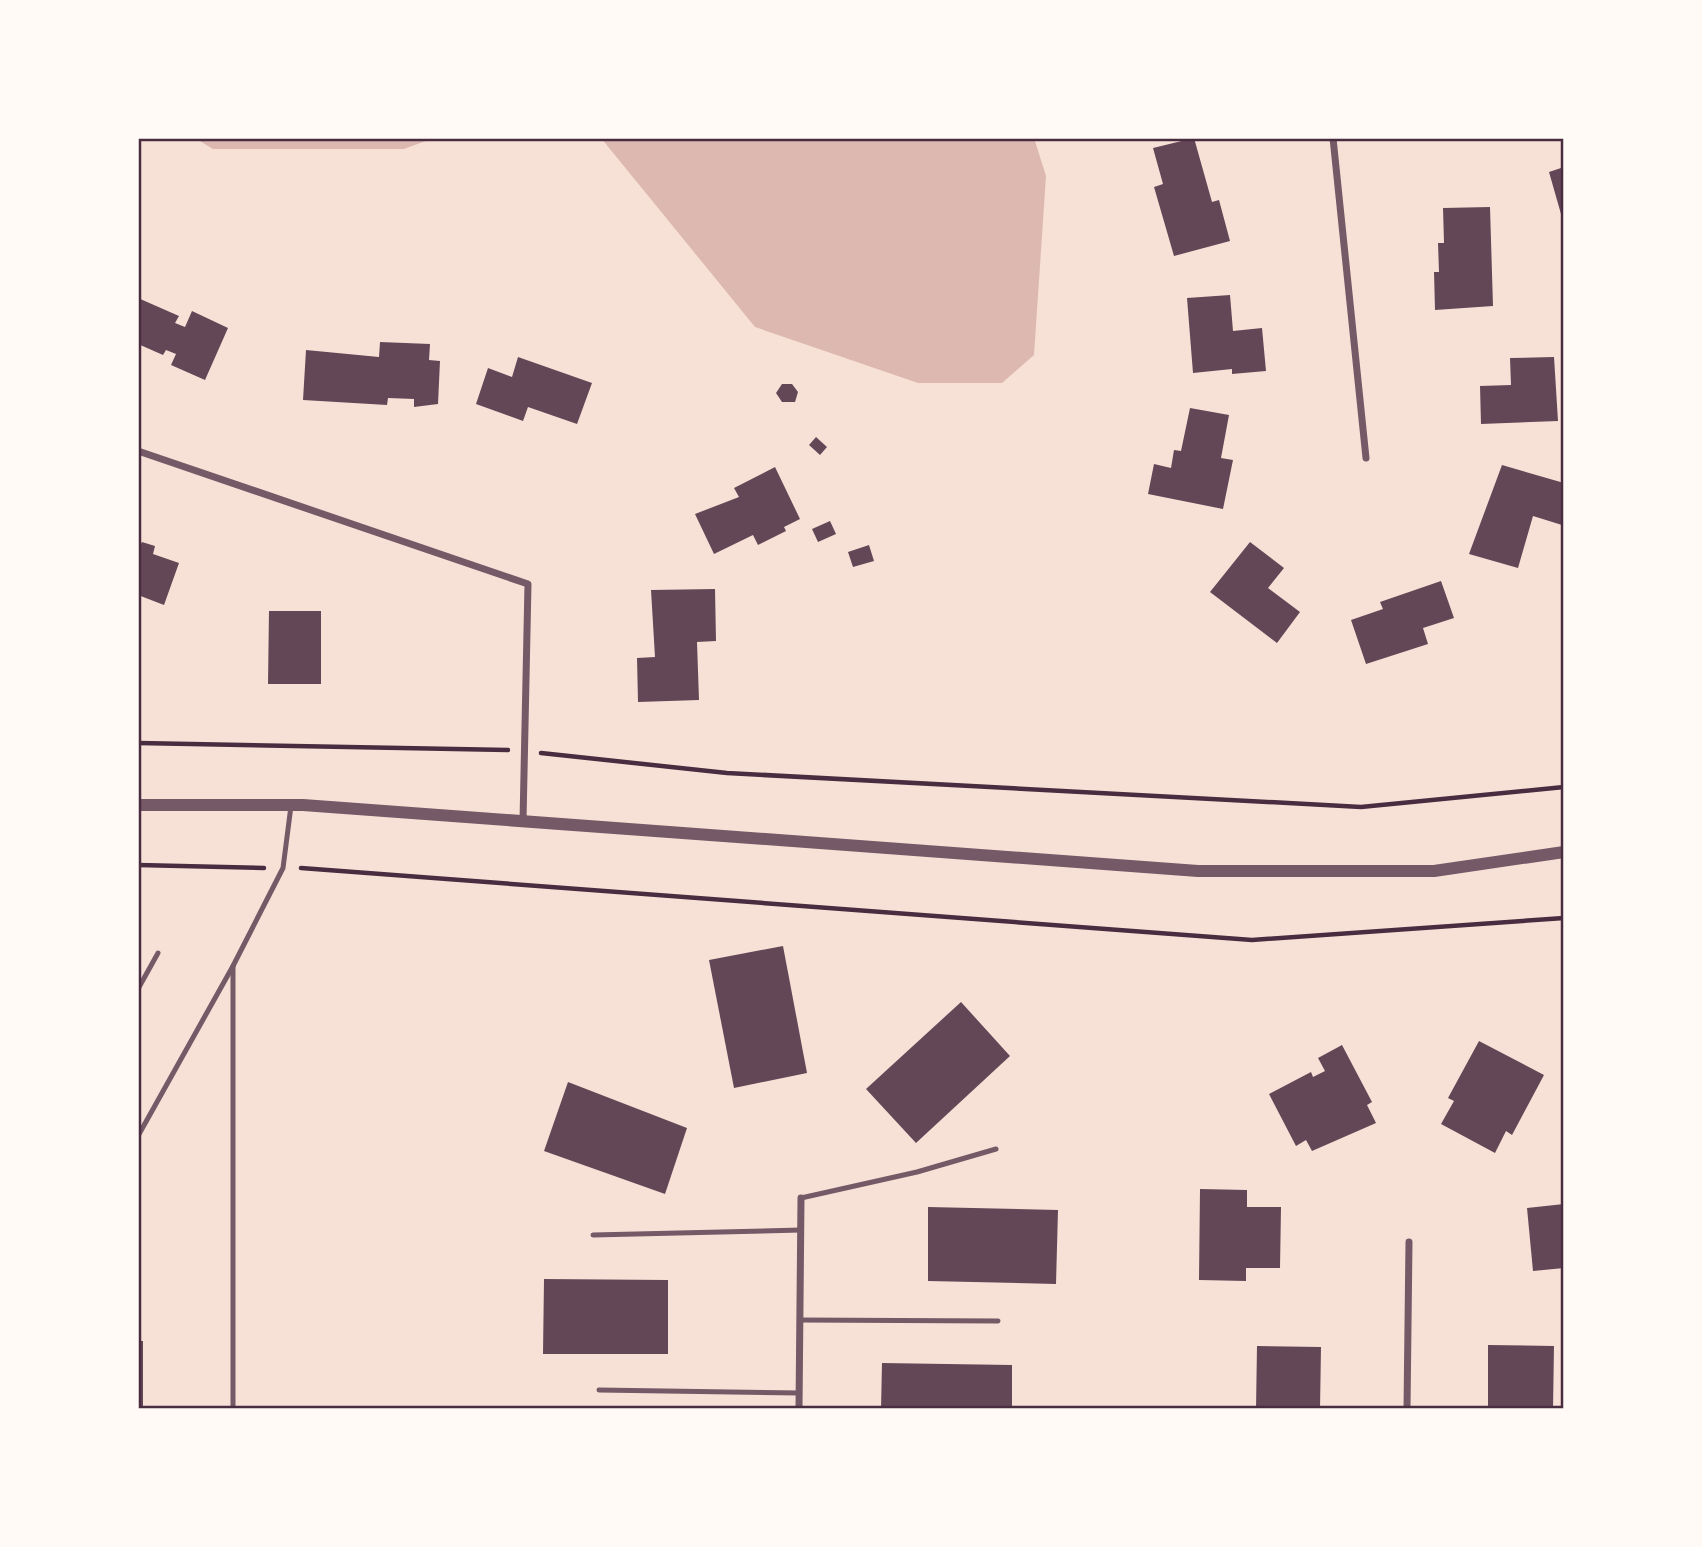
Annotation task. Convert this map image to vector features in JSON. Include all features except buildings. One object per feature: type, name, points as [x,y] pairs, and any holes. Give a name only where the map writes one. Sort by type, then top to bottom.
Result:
[{"type":"street","points":[[1333,138],[1366,458]]},
{"type":"street","points":[[138,451],[528,584],[523,821]]},
{"type":"street","points":[[138,805],[291,805],[1198,871],[1434,871],[1564,852]]},
{"type":"street","points":[[799,1409],[801,1198]]},
{"type":"street","points":[[1407,1409],[1409,1242]]},
{"type":"lane","points":[[138,1136],[233,966],[283,868],[291,805]]},
{"type":"lane","points":[[138,989],[158,953]]},
{"type":"lane","points":[[233,966],[233,1409]]},
{"type":"lane","points":[[801,1198],[917,1172],[996,1149]]},
{"type":"lane","points":[[593,1235],[801,1230]]},
{"type":"lane","points":[[800,1320],[998,1321]]},
{"type":"lane","points":[[599,1390],[799,1393]]},
{"type":"path","points":[[138,743],[524,751],[727,773],[1361,807],[1564,787]]},
{"type":"path","points":[[138,865],[283,868],[1252,940],[1564,918]]},
{"type":"shaded area","points":[[195,138],[434,138],[404,149],[213,149]]},
{"type":"shaded area","points":[[601,138],[1034,138],[1046,176],[1034,355],[1002,383],[918,383],[755,327]]}]
